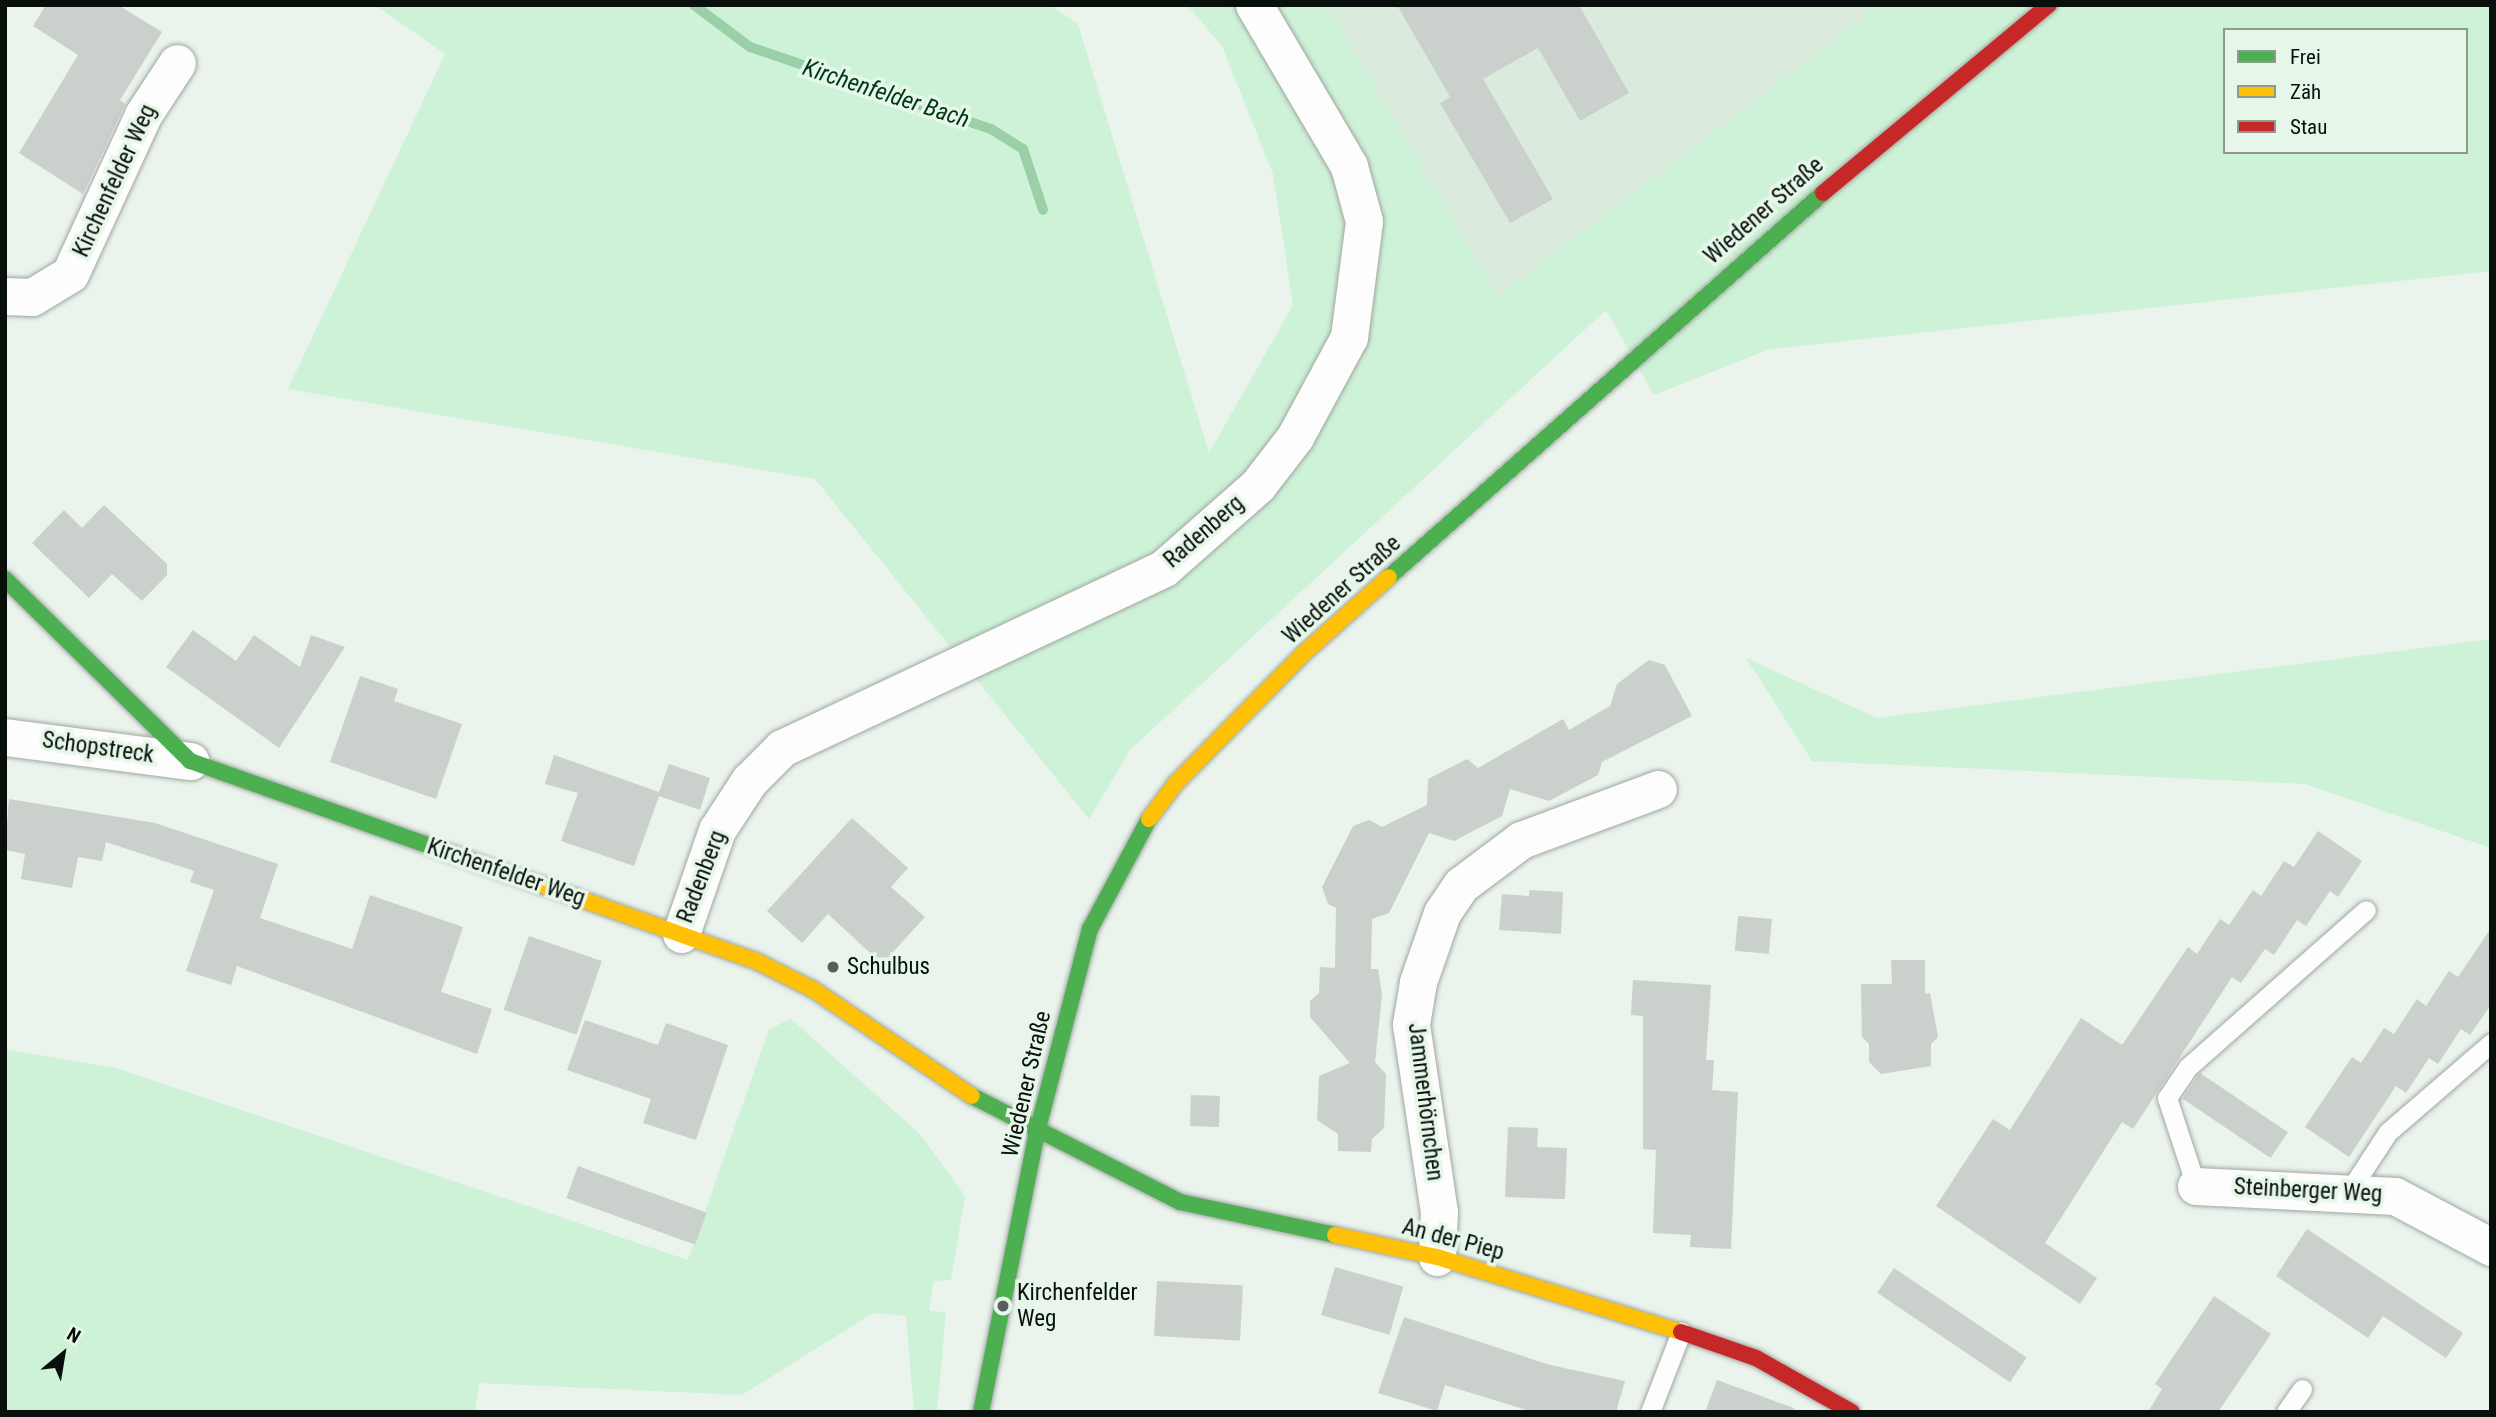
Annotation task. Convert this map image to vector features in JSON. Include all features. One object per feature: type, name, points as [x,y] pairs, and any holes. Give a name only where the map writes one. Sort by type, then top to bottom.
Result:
[{"type":"street","name":"Radenberg","points":[[681,934],[717,830],[749,780],[782,748],[1164,568],[1249,494],[1295,437],[1349,337],[1364,221],[1349,166],[1254,5]]},
{"type":"street","name":"Wiedener Straße","points":[[981,1412],[1037,1132],[1090,929],[1138,835],[1176,783],[1303,654],[1754,250],[2049,5]]},
{"type":"street","name":"Kirchenfelder Weg","points":[[5,296],[32,296],[70,274],[143,115],[177,63]]},
{"type":"street","name":"Kirchenfelder Weg","points":[[5,579],[61,644],[190,761],[681,934],[814,990],[950,1085],[1037,1132]]},
{"type":"street","name":"Schopstreck","points":[[14,730],[190,761]]},
{"type":"street","name":"Jammerhörnchen","points":[[1437,1256],[1439,1212],[1411,1024],[1418,982],[1442,913],[1461,885],[1521,840],[1658,789]]},
{"type":"street","name":"An der Piep","points":[[1037,1132],[1180,1202],[1437,1256],[1681,1332],[1793,1375],[1852,1412]]},
{"type":"street","name":"Steinberger Weg","points":[[2196,1186],[2350,1190],[2395,1196],[2491,1247]]},
{"type":"lane","points":[[2196,1186],[2167,1098],[2188,1067],[2366,910]]},
{"type":"lane","points":[[2350,1190],[2388,1132],[2491,1043]]},
{"type":"lane","points":[[1650,1412],[1681,1332]]},
{"type":"lane","points":[[2286,1412],[2302,1389]]},
{"type":"shaded area","points":[[1327,5],[1866,5],[1865,18],[1498,297]]},
{"type":"green space","points":[[375,5],[1050,5],[1078,24],[1209,453],[1293,305],[1273,174],[1222,46],[1187,5],[1327,5],[1498,296],[1864,18],[1866,5],[2491,5],[2491,271],[1770,349],[1654,395],[1606,310],[1130,750],[1089,819],[815,479],[288,389],[445,54]]},
{"type":"green space","points":[[2491,639],[2491,848],[2305,784],[1812,761],[1746,658],[1877,718]]},
{"type":"green space","points":[[791,1019],[921,1135],[965,1196],[951,1280],[934,1281],[929,1311],[946,1312],[937,1412],[914,1412],[906,1316],[873,1313],[742,1395],[479,1383],[475,1412],[5,1412],[5,1049],[116,1068],[688,1260],[769,1029]]},
{"type":"building","points":[[46,5],[118,5],[162,32],[120,100],[125,104],[83,194],[19,153],[78,55],[33,26]]},
{"type":"building","points":[[1397,5],[1579,5],[1629,93],[1580,121],[1538,48],[1483,79],[1553,199],[1510,223],[1440,103],[1450,97]]},
{"type":"building","points":[[104,505],[167,564],[167,575],[142,601],[112,574],[89,598],[32,543],[64,510],[82,528]]},
{"type":"building","points":[[193,630],[236,661],[254,635],[300,667],[311,635],[345,647],[279,748],[166,667]]},
{"type":"building","points":[[1649,660],[1665,665],[1692,716],[1602,762],[1598,775],[1549,801],[1510,789],[1502,816],[1454,841],[1429,833],[1389,913],[1372,919],[1371,969],[1378,969],[1382,995],[1375,1062],[1386,1074],[1384,1128],[1372,1139],[1371,1152],[1338,1151],[1338,1134],[1317,1120],[1319,1076],[1350,1063],[1310,1017],[1310,1001],[1319,993],[1320,967],[1335,968],[1336,908],[1328,904],[1322,887],[1353,826],[1369,820],[1382,827],[1427,805],[1428,779],[1467,759],[1478,768],[1563,719],[1569,730],[1610,706],[1617,684]]},
{"type":"building","points":[[360,676],[398,689],[394,701],[462,724],[436,799],[330,762]]},
{"type":"building","points":[[554,755],[659,792],[669,764],[710,778],[700,810],[659,796],[634,866],[561,841],[578,793],[545,784]]},
{"type":"building","points":[[9,799],[155,823],[278,864],[260,918],[352,949],[370,895],[463,927],[441,992],[492,1009],[477,1054],[237,966],[231,985],[186,971],[214,890],[190,882],[194,871],[106,842],[102,861],[78,857],[72,888],[21,879],[25,854],[5,850]]},
{"type":"building","points":[[852,818],[908,868],[891,887],[925,917],[882,964],[828,914],[802,943],[767,911]]},
{"type":"building","points":[[2318,831],[2362,861],[2338,897],[2330,891],[2306,926],[2297,920],[2274,955],[2265,949],[2241,983],[2232,977],[2133,1129],[2122,1122],[2045,1243],[2097,1278],[2080,1304],[1936,1206],[1993,1119],[2010,1130],[2081,1018],[2122,1045],[2188,947],[2197,954],[2220,919],[2229,925],[2253,890],[2261,896],[2284,861],[2294,867]]},
{"type":"building","points":[[1529,890],[1563,892],[1561,934],[1499,930],[1502,894],[1529,896]]},
{"type":"building","points":[[1738,916],[1772,919],[1769,954],[1735,951]]},
{"type":"building","points":[[2491,928],[2491,1005],[2470,1035],[2461,1029],[2438,1064],[2429,1058],[2406,1093],[2396,1086],[2349,1157],[2305,1127],[2352,1057],[2361,1063],[2384,1028],[2394,1034],[2417,999],[2426,1006],[2449,971],[2458,977]]},
{"type":"building","points":[[529,936],[602,961],[576,1035],[504,1010]]},
{"type":"building","points":[[1891,960],[1925,960],[1925,994],[1930,993],[1938,1037],[1931,1044],[1931,1066],[1881,1074],[1869,1062],[1869,1044],[1862,1037],[1861,984],[1892,984]]},
{"type":"building","points":[[1633,980],[1711,985],[1706,1060],[1714,1060],[1712,1090],[1738,1092],[1731,1249],[1690,1247],[1691,1235],[1653,1233],[1656,1150],[1643,1149],[1643,1016],[1631,1015]]},
{"type":"building","points":[[585,1020],[658,1045],[666,1023],[728,1045],[696,1140],[643,1123],[651,1099],[567,1070]]},
{"type":"building","points":[[2200,1073],[2288,1132],[2271,1158],[2183,1099]]},
{"type":"building","points":[[1191,1095],[1220,1096],[1219,1127],[1190,1126]]},
{"type":"building","points":[[1508,1127],[1538,1128],[1537,1147],[1567,1148],[1565,1199],[1505,1197]]},
{"type":"building","points":[[578,1166],[707,1213],[695,1245],[566,1198]]},
{"type":"building","points":[[2307,1229],[2463,1333],[2446,1358],[2383,1316],[2368,1338],[2276,1276]]},
{"type":"building","points":[[1335,1267],[1403,1287],[1389,1335],[1321,1315]]},
{"type":"building","points":[[1894,1268],[2027,1357],[2010,1382],[1877,1293]]},
{"type":"building","points":[[1157,1281],[1243,1286],[1240,1340],[1154,1336]]},
{"type":"building","points":[[2214,1296],[2271,1334],[2218,1412],[2148,1412],[2162,1389],[2155,1384]]},
{"type":"building","points":[[1404,1317],[1550,1365],[1625,1381],[1616,1412],[1533,1412],[1445,1385],[1437,1411],[1378,1393]]},
{"type":"building","points":[[1717,1380],[1794,1408],[1794,1412],[1705,1412]]},
{"type":"waterway","name":"Kirchenfelder Bach","points":[[694,5],[750,47],[991,129],[1023,149],[1043,210]]},
{"type":"traffic: fast","points":[[1389,577],[1823,193]]},
{"type":"traffic: fast","points":[[5,579],[190,761],[541,885]]},
{"type":"traffic: fast","points":[[981,1412],[1037,1132],[1090,929],[1149,819]]},
{"type":"traffic: fast","points":[[972,1096],[1180,1202],[1335,1235]]},
{"type":"traffic: slow","points":[[1149,819],[1176,783],[1303,654],[1389,577]]},
{"type":"traffic: slow","points":[[541,885],[756,961],[814,990],[972,1096]]},
{"type":"traffic: slow","points":[[1335,1235],[1437,1257],[1681,1332]]},
{"type":"traffic: jam","points":[[1823,193],[2049,5]]},
{"type":"traffic: jam","points":[[1681,1332],[1756,1358],[1852,1412]]},
{"type":"place","name":"Schulbus","points":[[833,967]]},
{"type":"place","name":"Kirchenfelder Weg","points":[[1003,1306]]}]
